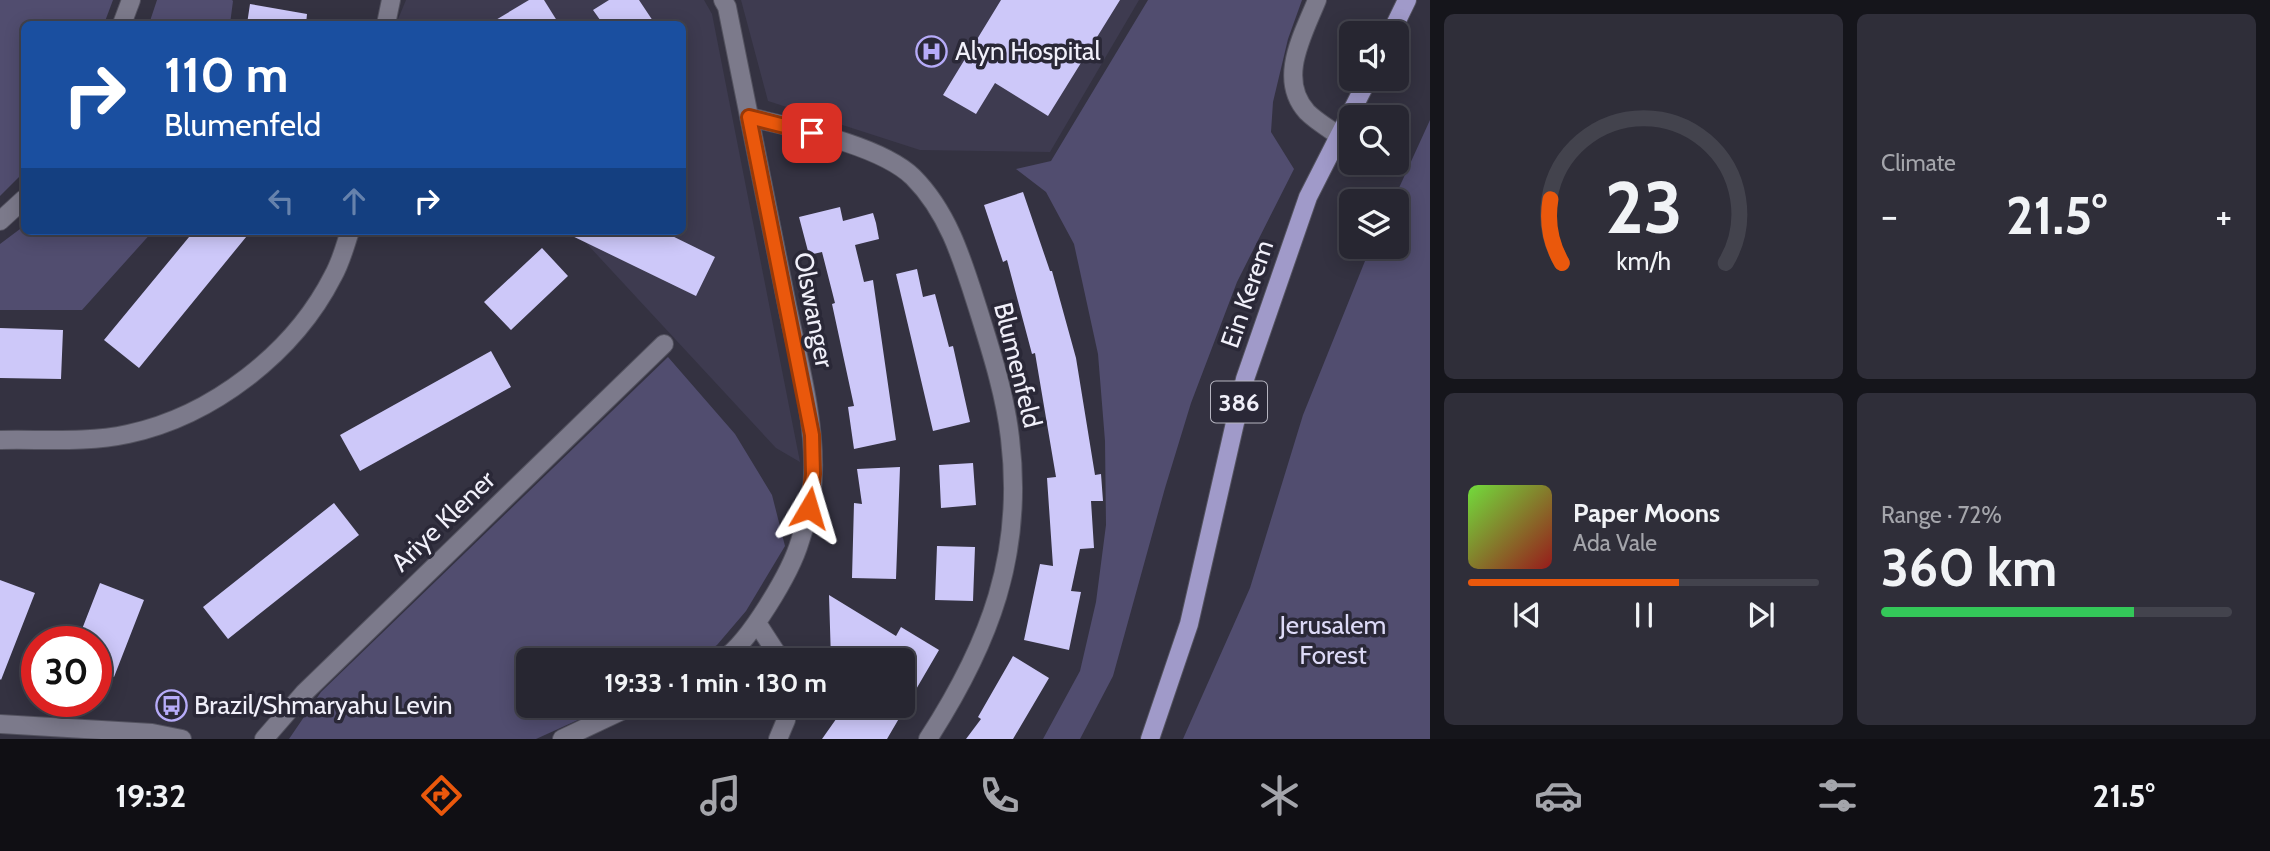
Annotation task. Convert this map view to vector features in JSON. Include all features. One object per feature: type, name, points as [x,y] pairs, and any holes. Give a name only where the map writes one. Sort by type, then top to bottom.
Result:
[{"type":"main road","points":[[1396,21],[1406,0]]},
{"type":"main road","name":"Ein Kerem","points":[[1150,739],[1188,624],[1245,379],[1308,197],[1362,91]]},
{"type":"street","points":[[123,21],[131,0]]},
{"type":"street","points":[[387,21],[391,0]]},
{"type":"street","name":"Olswanger","points":[[723,0],[727,8],[812,435],[813,474],[809,508],[800,544],[757,622],[734,648]]},
{"type":"street","points":[[1317,0],[1298,47],[1293,69],[1294,89],[1308,113],[1338,135]]},
{"type":"street","name":"Blumenfeld","points":[[749,117],[836,139],[884,159],[911,175],[939,209],[951,234],[964,266],[993,359],[1010,437],[1013,481],[1012,526],[1004,578],[991,620],[971,665],[928,739]]},
{"type":"street","points":[[0,221],[21,202]]},
{"type":"street","points":[[0,440],[125,435],[165,425],[205,405],[249,376],[288,339],[314,308],[334,275],[349,235]]},
{"type":"street","name":"Ariye Klener","points":[[264,739],[304,693],[664,344]]},
{"type":"street","points":[[757,622],[773,648]]},
{"type":"street","points":[[562,739],[606,718]]},
{"type":"street","points":[[778,739],[786,718]]},
{"type":"street","points":[[0,724],[152,733],[182,739]]},
{"type":"shaded area","points":[[406,0],[704,0],[712,14],[800,462],[776,448],[579,235],[686,235],[686,21],[397,21]]},
{"type":"shaded area","name":"Alyn Hospital","points":[[741,0],[1139,0],[1050,152],[920,150],[768,101]]},
{"type":"green space","points":[[0,0],[113,0],[105,21],[21,21],[21,175],[0,196]]},
{"type":"green space","points":[[157,0],[233,1],[230,21],[150,21]]},
{"type":"green space","points":[[1148,0],[1302,0],[1288,39],[1273,102],[1271,132],[1294,169],[1237,282],[1191,403],[1113,676],[1080,739],[1043,739],[1080,671],[1096,602],[1106,525],[1105,441],[1098,354],[1074,244],[1046,192],[1016,169],[1051,161]]},
{"type":"green space","name":"Jerusalem Forest","points":[[1430,120],[1430,739],[1183,739],[1250,588],[1303,415],[1365,261],[1409,259],[1409,189],[1398,189],[1405,175],[1409,175],[1409,166]]},
{"type":"green space","points":[[21,228],[21,235],[149,235],[82,310],[0,310],[0,244]]},
{"type":"green space","points":[[668,357],[735,434],[772,495],[785,546],[746,611],[712,648],[516,648],[516,718],[582,718],[536,739],[289,739],[321,692]]},
{"type":"building","points":[[529,0],[544,0],[557,21],[494,21]]},
{"type":"building","points":[[609,0],[639,0],[653,21],[601,21],[593,10]]},
{"type":"building","points":[[1001,0],[1120,0],[1048,116],[995,83],[976,114],[943,95]]},
{"type":"building","points":[[250,4],[307,14],[306,21],[247,21]]},
{"type":"building","points":[[1023,192],[1052,271],[1076,358],[1095,475],[1101,474],[1103,501],[1091,501],[1094,548],[1080,549],[1071,591],[1081,592],[1069,650],[1024,640],[1040,564],[1053,566],[1047,478],[1056,477],[1035,353],[1032,354],[1007,260],[1003,262],[984,205]]},
{"type":"building","points":[[840,207],[843,221],[873,213],[876,223],[879,239],[855,245],[864,282],[873,280],[896,440],[854,449],[848,407],[854,406],[832,304],[835,303],[822,252],[809,255],[799,217]]},
{"type":"building","points":[[191,235],[248,235],[139,368],[104,340]]},
{"type":"building","points":[[570,235],[670,235],[715,257],[696,296]]},
{"type":"building","points":[[542,248],[568,276],[511,330],[484,302]]},
{"type":"building","points":[[917,269],[923,297],[935,294],[949,347],[953,346],[970,422],[933,431],[896,274]]},
{"type":"building","points":[[0,328],[63,330],[61,379],[0,378]]},
{"type":"building","points":[[491,351],[511,387],[360,471],[340,435]]},
{"type":"building","points":[[973,463],[976,505],[941,508],[939,465]]},
{"type":"building","points":[[900,467],[896,579],[852,578],[854,503],[862,504],[857,469]]},
{"type":"building","points":[[334,503],[359,535],[228,639],[203,607]]},
{"type":"building","points":[[937,546],[975,547],[973,601],[935,600]]},
{"type":"building","points":[[0,580],[35,593],[0,679]]},
{"type":"building","points":[[100,583],[144,600],[114,677],[112,626],[83,626]]},
{"type":"building","points":[[829,595],[896,636],[901,627],[939,650],[915,691],[915,648],[831,648]]},
{"type":"building","points":[[1013,656],[1049,678],[1013,739],[966,739],[981,719],[978,717]]},
{"type":"building","points":[[837,718],[899,718],[887,739],[822,739]]},
{"type":"place","name":"Alyn Hospital","points":[[932,51]]},
{"type":"place","name":"Brazil/Shmaryahu Levin","points":[[171,705]]},
{"type":"route","points":[[809,508],[813,474],[812,435],[749,117],[812,133]]}]
